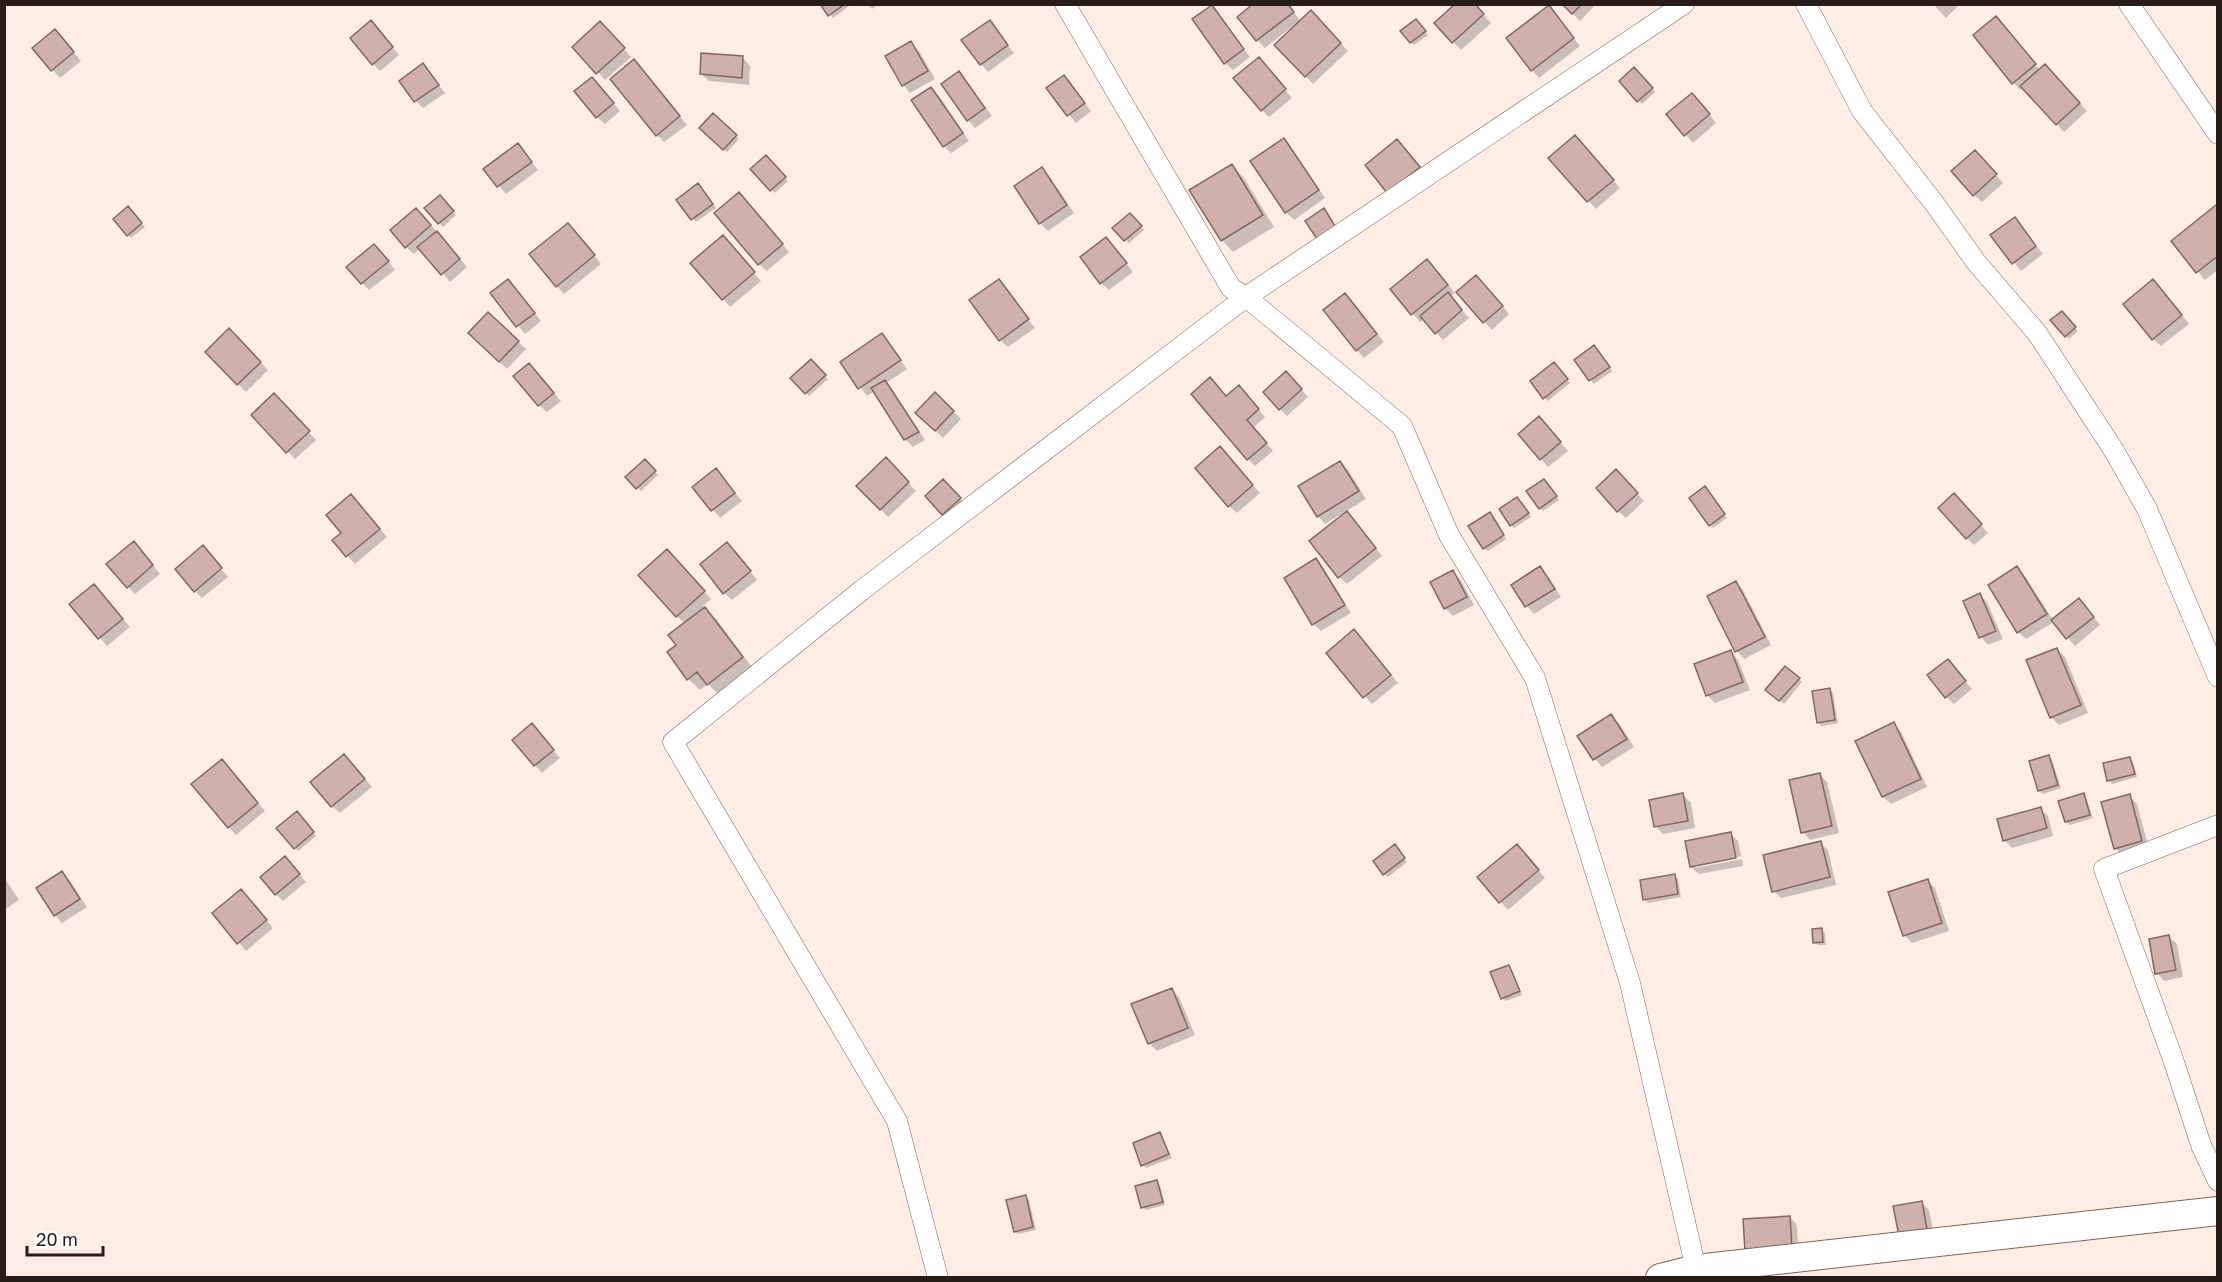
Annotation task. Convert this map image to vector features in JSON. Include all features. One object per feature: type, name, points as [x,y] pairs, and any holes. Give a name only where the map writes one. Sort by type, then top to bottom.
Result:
[{"type":"street","points":[[1065,4],[1231,288],[1246,297],[1402,426],[1449,535],[1535,678],[1630,982],[1696,1269]]},
{"type":"street","points":[[938,1278],[897,1121],[673,741],[862,590],[1246,297],[1684,4]]},
{"type":"street","points":[[1806,4],[1862,111],[1934,203],[1976,262],[2037,333],[2113,449],[2147,509],[2217,676]]},
{"type":"street","points":[[2129,4],[2217,134]]},
{"type":"street","points":[[2217,825],[2104,869],[2174,1062],[2201,1145],[2217,1181]]},
{"type":"street","points":[[1660,1278],[1696,1269],[2217,1211]]},
{"type":"building","points":[[820,4],[845,4],[828,16]]},
{"type":"building","points":[[1253,4],[1288,4],[1294,12],[1256,41],[1237,17]]},
{"type":"building","points":[[1455,4],[1475,4],[1484,14],[1452,43],[1434,23]]},
{"type":"building","points":[[1562,4],[1582,4],[1572,14]]},
{"type":"building","points":[[1212,5],[1244,49],[1224,64],[1192,19]]},
{"type":"building","points":[[1549,5],[1574,38],[1531,71],[1506,38]]},
{"type":"building","points":[[1311,10],[1341,43],[1305,77],[1274,45]]},
{"type":"building","points":[[1996,16],[2036,64],[2012,84],[1973,35]]},
{"type":"building","points":[[1416,19],[1426,31],[1410,43],[1400,31]]},
{"type":"building","points":[[371,20],[393,47],[372,65],[350,38]]},
{"type":"building","points":[[990,20],[1008,45],[980,65],[961,40]]},
{"type":"building","points":[[600,21],[625,48],[596,74],[572,47]]},
{"type":"building","points":[[55,29],[74,52],[51,71],[32,48]]},
{"type":"building","points":[[911,41],[928,71],[902,86],[885,56]]},
{"type":"building","points":[[701,53],[743,56],[742,78],[700,74]]},
{"type":"building","points":[[1259,57],[1286,89],[1261,111],[1233,78]]},
{"type":"building","points":[[634,59],[680,116],[656,136],[610,79]]},
{"type":"building","points":[[423,63],[439,85],[414,102],[399,81]]},
{"type":"building","points":[[2045,64],[2080,103],[2056,125],[2020,86]]},
{"type":"building","points":[[1634,67],[1653,88],[1637,102],[1619,81]]},
{"type":"building","points":[[959,71],[985,108],[967,121],[941,84]]},
{"type":"building","points":[[1064,75],[1085,103],[1067,116],[1046,88]]},
{"type":"building","points":[[592,77],[614,103],[596,118],[574,91]]},
{"type":"building","points":[[931,87],[963,133],[943,147],[911,100]]},
{"type":"building","points":[[1692,93],[1710,114],[1684,136],[1666,114]]},
{"type":"building","points":[[713,113],[737,135],[723,150],[699,128]]},
{"type":"building","points":[[1575,135],[1614,180],[1587,202],[1548,158]]},
{"type":"building","points":[[1284,138],[1319,190],[1285,213],[1250,161]]},
{"type":"building","points":[[1397,139],[1420,167],[1387,193],[1365,165]]},
{"type":"building","points":[[518,143],[532,162],[497,187],[483,169]]},
{"type":"building","points":[[1975,150],[1997,174],[1973,196],[1951,171]]},
{"type":"building","points":[[766,155],[786,177],[770,191],[750,169]]},
{"type":"building","points":[[1232,164],[1263,215],[1221,241],[1189,190]]},
{"type":"building","points":[[1042,167],[1067,205],[1039,224],[1014,186]]},
{"type":"building","points":[[698,183],[713,204],[691,220],[676,200]]},
{"type":"building","points":[[739,192],[783,244],[758,265],[714,213]]},
{"type":"building","points":[[440,195],[454,211],[438,224],[424,208]]},
{"type":"building","points":[[2216,205],[2218,207],[2218,256],[2196,273],[2171,241]]},
{"type":"building","points":[[128,206],[142,223],[127,236],[113,219]]},
{"type":"building","points":[[416,208],[431,225],[405,248],[390,230]]},
{"type":"building","points":[[1324,208],[1335,226],[1317,239],[1305,221]]},
{"type":"building","points":[[1130,213],[1142,226],[1124,241],[1112,228]]},
{"type":"building","points":[[2015,217],[2036,246],[2012,264],[1990,235]]},
{"type":"building","points":[[568,223],[595,255],[556,287],[529,254]]},
{"type":"building","points":[[437,231],[460,259],[441,275],[417,247]]},
{"type":"building","points":[[723,235],[755,272],[722,300],[690,263]]},
{"type":"building","points":[[1106,237],[1127,263],[1100,284],[1080,257]]},
{"type":"building","points":[[374,244],[389,261],[361,284],[346,267]]},
{"type":"building","points":[[1427,259],[1448,285],[1411,315],[1390,289]]},
{"type":"building","points":[[1476,275],[1503,306],[1483,323],[1456,292]]},
{"type":"building","points":[[508,279],[535,313],[516,327],[490,293]]},
{"type":"building","points":[[999,279],[1029,319],[999,341],[969,300]]},
{"type":"building","points":[[2153,279],[2182,315],[2152,340],[2123,304]]},
{"type":"building","points":[[1448,292],[1462,310],[1435,334],[1420,316]]},
{"type":"building","points":[[1345,293],[1377,334],[1356,351],[1323,310]]},
{"type":"building","points":[[2062,311],[2076,327],[2065,337],[2050,320]]},
{"type":"building","points":[[488,312],[519,341],[499,362],[468,333]]},
{"type":"building","points":[[229,328],[261,362],[237,385],[205,352]]},
{"type":"building","points":[[882,333],[901,360],[858,389],[840,362]]},
{"type":"building","points":[[1594,345],[1610,367],[1589,381],[1574,360]]},
{"type":"building","points":[[811,359],[826,375],[805,394],[790,378]]},
{"type":"building","points":[[1554,362],[1568,379],[1543,399],[1530,381]]},
{"type":"building","points":[[529,363],[554,393],[538,406],[513,376]]},
{"type":"building","points":[[1286,371],[1302,389],[1279,410],[1263,392]]},
{"type":"building","points":[[1210,377],[1226,396],[1239,385],[1259,409],[1247,420],[1267,443],[1247,460],[1191,394]]},
{"type":"building","points":[[885,380],[919,432],[904,440],[871,388]]},
{"type":"building","points":[[935,392],[954,411],[935,431],[915,413]]},
{"type":"building","points":[[274,393],[310,431],[286,453],[251,415]]},
{"type":"building","points":[[1539,416],[1561,442],[1540,460],[1518,434]]},
{"type":"building","points":[[1220,446],[1253,485],[1228,507],[1195,468]]},
{"type":"building","points":[[886,457],[909,482],[880,510],[856,486]]},
{"type":"building","points":[[645,459],[656,471],[636,489],[625,477]]},
{"type":"building","points":[[1340,461],[1359,491],[1317,517],[1298,486]]},
{"type":"building","points":[[716,468],[735,493],[711,511],[692,487]]},
{"type":"building","points":[[1616,469],[1638,493],[1617,512],[1596,488]]},
{"type":"building","points":[[943,479],[961,498],[942,515],[925,496]]},
{"type":"building","points":[[1544,479],[1557,496],[1539,509],[1526,491]]},
{"type":"building","points":[[1705,486],[1725,514],[1709,526],[1689,498]]},
{"type":"building","points":[[1954,493],[1982,524],[1966,539],[1938,508]]},
{"type":"building","points":[[351,494],[380,529],[346,557],[332,540],[341,533],[326,515]]},
{"type":"building","points":[[1517,497],[1529,513],[1510,526],[1499,509]]},
{"type":"building","points":[[1347,511],[1376,548],[1338,578],[1309,541]]},
{"type":"building","points":[[1490,512],[1504,535],[1483,549],[1468,526]]},
{"type":"building","points":[[134,541],[153,565],[127,588],[106,564]]},
{"type":"building","points":[[727,542],[751,571],[723,594],[700,564]]},
{"type":"building","points":[[203,545],[222,568],[194,592],[175,569]]},
{"type":"building","points":[[667,549],[705,591],[676,617],[638,575]]},
{"type":"building","points":[[1316,558],[1345,605],[1312,625],[1284,578]]},
{"type":"building","points":[[1540,566],[1555,589],[1525,607],[1511,585]]},
{"type":"building","points":[[2017,566],[2047,614],[2017,633],[1988,585]]},
{"type":"building","points":[[1453,570],[1467,597],[1444,609],[1430,582]]},
{"type":"building","points":[[1736,581],[1765,637],[1735,652],[1707,596]]},
{"type":"building","points":[[94,584],[123,619],[98,639],[69,604]]},
{"type":"building","points":[[1980,593],[1996,631],[1979,638],[1963,601]]},
{"type":"building","points":[[2079,598],[2094,617],[2066,639],[2051,620]]},
{"type":"building","points":[[705,607],[743,657],[707,685],[697,672],[687,680],[667,652],[676,645],[668,635]]},
{"type":"building","points":[[1354,629],[1391,675],[1363,698],[1326,653]]},
{"type":"building","points":[[2057,648],[2081,705],[2050,718],[2026,660]]},
{"type":"building","points":[[1731,650],[1743,682],[1706,696],[1694,664]]},
{"type":"building","points":[[1948,659],[1966,681],[1945,698],[1927,675]]},
{"type":"building","points":[[1785,666],[1800,678],[1779,701],[1765,690]]},
{"type":"building","points":[[1830,688],[1835,720],[1817,723],[1812,691]]},
{"type":"building","points":[[1611,714],[1627,739],[1593,760],[1577,736]]},
{"type":"building","points":[[1894,722],[1921,779],[1882,797],[1855,741]]},
{"type":"building","points":[[532,723],[554,750],[534,766],[512,740]]},
{"type":"building","points":[[344,754],[365,779],[331,807],[310,782]]},
{"type":"building","points":[[2049,755],[2058,785],[2038,791],[2029,761]]},
{"type":"building","points":[[2130,757],[2135,774],[2107,781],[2103,763]]},
{"type":"building","points":[[222,759],[258,803],[228,828],[191,784]]},
{"type":"building","points":[[1820,773],[1832,826],[1801,833],[1789,780]]},
{"type":"building","points":[[1683,793],[1688,821],[1654,827],[1649,800]]},
{"type":"building","points":[[2084,793],[2090,815],[2065,822],[2058,801]]},
{"type":"building","points":[[2130,794],[2142,841],[2114,849],[2101,802]]},
{"type":"building","points":[[2041,807],[2047,828],[2003,841],[1997,819]]},
{"type":"building","points":[[297,811],[314,832],[294,849],[276,828]]},
{"type":"building","points":[[1731,832],[1736,858],[1690,867],[1685,841]]},
{"type":"building","points":[[1821,841],[1830,877],[1772,892],[1763,855]]},
{"type":"building","points":[[1395,844],[1405,858],[1383,875],[1373,861]]},
{"type":"building","points":[[1517,844],[1539,870],[1499,903],[1477,877]]},
{"type":"building","points":[[285,856],[300,874],[275,895],[260,877]]},
{"type":"building","points":[[62,871],[80,899],[54,916],[36,888]]},
{"type":"building","points":[[1675,874],[1678,894],[1643,900],[1640,880]]},
{"type":"building","points":[[1928,879],[1942,923],[1903,936],[1888,892]]},
{"type":"building","points":[[241,889],[267,920],[237,944],[212,913]]},
{"type":"building","points":[[1822,928],[1823,942],[1813,943],[1812,929]]},
{"type":"building","points":[[2169,935],[2176,970],[2155,974],[2149,939]]},
{"type":"building","points":[[1509,965],[1520,991],[1501,999],[1490,972]]},
{"type":"building","points":[[1172,988],[1188,1028],[1148,1044],[1131,1004]]},
{"type":"building","points":[[1160,1132],[1169,1154],[1141,1166],[1133,1143]]},
{"type":"building","points":[[1157,1180],[1163,1202],[1141,1208],[1135,1186]]},
{"type":"building","points":[[1026,1195],[1033,1227],[1014,1232],[1006,1200]]},
{"type":"building","points":[[1922,1201],[1928,1235],[1900,1241],[1893,1206]]},
{"type":"building","points":[[1790,1216],[1792,1249],[1745,1251],[1743,1219]]}]
